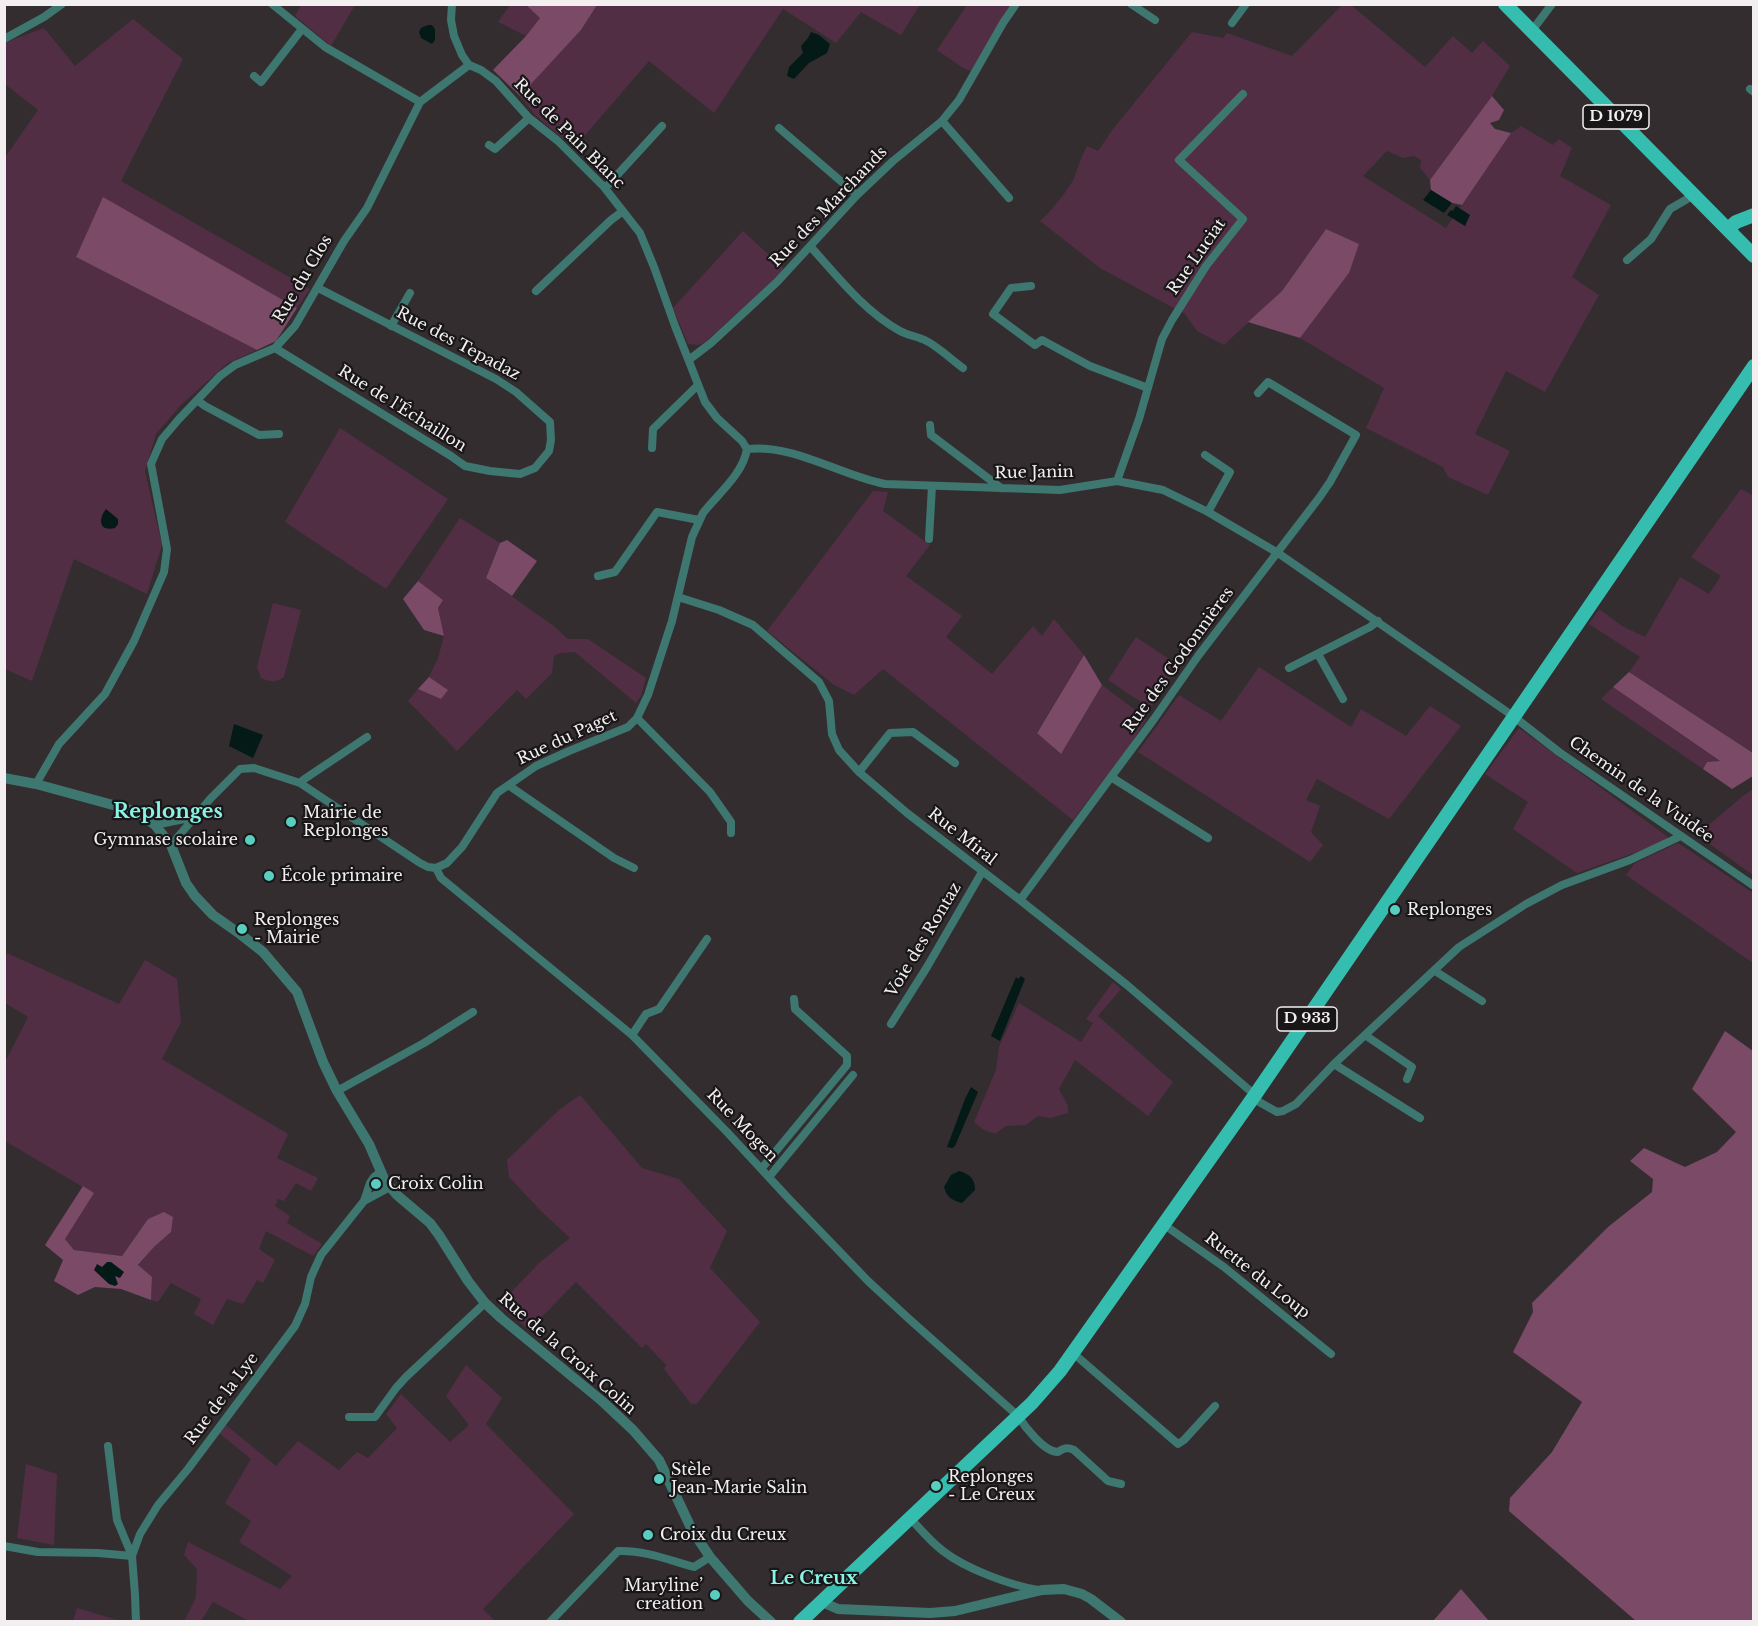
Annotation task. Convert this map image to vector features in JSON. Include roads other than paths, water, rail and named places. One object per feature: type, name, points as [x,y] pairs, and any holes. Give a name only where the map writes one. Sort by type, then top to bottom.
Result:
[{"type":"main road","name":"D 1079","points":[[1505,4],[1754,256]]},
{"type":"main road","points":[[1728,229],[1736,222],[1754,215]]},
{"type":"main road","name":"D 933","points":[[800,1622],[1045,1390],[1060,1371],[1253,1097],[1754,366]]},
{"type":"street","points":[[4,39],[62,4]]},
{"type":"street","points":[[272,4],[325,47],[420,102],[470,65]]},
{"type":"street","name":"Rue de Pain Blanc","points":[[452,4],[451,20],[454,36],[462,55],[470,65],[482,70],[496,81],[529,118],[558,141],[604,187],[640,233],[690,359]]},
{"type":"street","name":"Rue des Marchands","points":[[690,359],[711,343],[777,282],[857,195],[893,161],[942,121],[959,100],[1016,4]]},
{"type":"street","points":[[1131,4],[1155,20]]},
{"type":"street","points":[[1232,23],[1246,4]]},
{"type":"street","points":[[1531,32],[1552,4]]},
{"type":"street","points":[[254,76],[261,82],[302,29]]},
{"type":"street","name":"Rue Luciat","points":[[1117,482],[1162,339],[1206,266],[1243,219],[1179,160],[1243,94]]},
{"type":"street","name":"Rue du Clos","points":[[36,784],[59,744],[105,694],[134,641],[164,572],[167,549],[151,464],[162,439],[220,376],[235,365],[275,348],[295,326],[344,241],[368,208],[420,102]]},
{"type":"street","points":[[489,145],[495,149],[529,118]]},
{"type":"street","points":[[942,121],[1009,198]]},
{"type":"street","points":[[604,187],[662,126]]},
{"type":"street","points":[[779,128],[857,195]]},
{"type":"street","points":[[1627,260],[1651,239],[1671,209],[1694,195]]},
{"type":"street","points":[[536,291],[623,211]]},
{"type":"street","points":[[810,246],[872,311],[900,331],[923,339],[963,368]]},
{"type":"street","points":[[1031,286],[1011,288],[993,314],[1035,345],[1042,340],[1090,366],[1148,388]]},
{"type":"street","name":"Rue des Tepadaz","points":[[318,288],[496,379],[516,392],[550,422],[549,452]]},
{"type":"street","points":[[391,326],[410,293]]},
{"type":"street","name":"Rue de l'Échaillon","points":[[275,348],[465,466],[520,474],[535,468],[549,452]]},
{"type":"street","points":[[690,359],[705,402],[713,414],[742,441],[747,450]]},
{"type":"street","name":"Rue des Godonnières","points":[[1020,900],[1198,656],[1330,482],[1356,435],[1268,382],[1258,393]]},
{"type":"street","points":[[652,448],[653,429],[698,385]]},
{"type":"street","points":[[196,400],[259,435],[279,434]]},
{"type":"street","points":[[930,425],[931,435],[1001,489]]},
{"type":"street","name":"Rue Janin","points":[[747,450],[767,448],[794,454],[865,480],[885,484],[1060,490],[1117,482],[1163,490],[1208,512],[1278,553],[1513,716]]},
{"type":"street","name":"Rue du Paget","points":[[435,867],[447,863],[462,848],[497,793],[536,766],[628,727],[637,718],[648,695],[678,597],[692,537],[703,513],[740,469],[747,450]]},
{"type":"street","points":[[1205,455],[1230,472],[1208,512]]},
{"type":"street","points":[[929,539],[932,486]]},
{"type":"street","points":[[598,576],[615,572],[657,512],[699,520]]},
{"type":"street","name":"Rue Miral","points":[[678,597],[719,610],[753,626],[819,682],[829,701],[832,734],[839,750],[859,772],[907,813],[1127,986],[1253,1097],[1270,1109],[1277,1112],[1283,1111],[1304,1097],[1334,1064]]},
{"type":"street","points":[[1289,668],[1378,621]]},
{"type":"street","points":[[1318,654],[1343,699]]},
{"type":"street","name":"Chemin de la Vuidée","points":[[1513,716],[1559,752],[1754,886]]},
{"type":"street","points":[[637,718],[710,792],[731,822],[730,833]]},
{"type":"street","points":[[859,772],[890,733],[914,732],[955,763]]},
{"type":"street","points":[[300,783],[367,737]]},
{"type":"street","points":[[171,845],[240,769],[254,768],[300,783],[420,863],[428,867],[435,867]]},
{"type":"street","points":[[1111,777],[1208,838]]},
{"type":"street","points":[[4,778],[36,784],[124,808],[139,813],[155,825],[195,816]]},
{"type":"street","points":[[510,784],[511,787],[614,858],[634,868]]},
{"type":"street","name":"Rue de la Croix Colin","points":[[155,825],[171,845],[186,883],[195,896],[213,915],[263,952],[297,992],[323,1062],[337,1091],[369,1144],[380,1172],[390,1187],[435,1229],[485,1303],[602,1401],[633,1430],[658,1460],[692,1530],[710,1557],[748,1601],[771,1622]]},
{"type":"street","points":[[1420,1118],[1334,1064],[1459,947],[1526,904],[1562,885],[1630,860],[1681,836]]},
{"type":"street","name":"Rue Mogen","points":[[435,867],[441,878],[632,1035],[770,1176],[797,1208],[868,1281],[1017,1416],[1031,1434],[1049,1450],[1058,1452],[1069,1448],[1074,1450],[1108,1480],[1121,1484]]},
{"type":"street","name":"Voie des Rontaz","points":[[891,1024],[982,872]]},
{"type":"street","points":[[632,1035],[646,1014],[659,1009],[707,939]]},
{"type":"street","points":[[1435,971],[1482,1001]]},
{"type":"street","points":[[762,1168],[847,1065],[847,1056],[795,1009],[794,999]]},
{"type":"street","points":[[337,1091],[424,1043],[473,1012]]},
{"type":"street","points":[[1365,1035],[1412,1067],[1407,1078]]},
{"type":"street","points":[[770,1176],[853,1075]]},
{"type":"street","name":"Rue de la Lye","points":[[136,1622],[132,1556],[140,1534],[158,1505],[188,1469],[295,1326],[305,1304],[311,1277],[321,1256],[363,1201],[374,1177],[380,1172]]},
{"type":"street","name":"Rue de la Lye","points":[[363,1201],[390,1187]]},
{"type":"street","name":"Ruette du Loup","points":[[1163,1224],[1224,1267],[1331,1354]]},
{"type":"street","points":[[349,1417],[375,1417],[406,1377],[485,1303]]},
{"type":"street","points":[[1073,1353],[1178,1444],[1215,1406]]},
{"type":"street","points":[[4,1545],[38,1552],[132,1556],[117,1520],[108,1446]]},
{"type":"street","points":[[910,1518],[935,1545],[955,1559],[1007,1582],[1042,1590]]},
{"type":"street","points":[[550,1622],[618,1551],[633,1550],[694,1567],[710,1557]]},
{"type":"street","points":[[1005,1598],[1007,1582]]},
{"type":"street","points":[[822,1602],[838,1609],[955,1611],[1042,1590],[1064,1589],[1082,1594],[1121,1622]]},
{"type":"place","name":"Mairie de Replonges","points":[[291,822]]},
{"type":"place","name":"Gymnase scolaire","points":[[250,840]]},
{"type":"place","name":"École primaire","points":[[269,876]]},
{"type":"place","name":"Replonges","points":[[1395,910]]},
{"type":"place","name":"Replonges - Mairie","points":[[242,929]]},
{"type":"place","name":"Croix Colin","points":[[376,1184]]},
{"type":"place","name":"Stèle Jean-Marie Salin","points":[[659,1479]]},
{"type":"place","name":"Replonges - Le Creux","points":[[936,1486]]},
{"type":"place","name":"Croix du Creux","points":[[648,1535]]},
{"type":"place","name":"Maryline’ creation","points":[[715,1595]]},
{"type":"district","name":"Replonges","points":[[168,812]]},
{"type":"district","name":"Le Creux","points":[[814,1579]]}]
